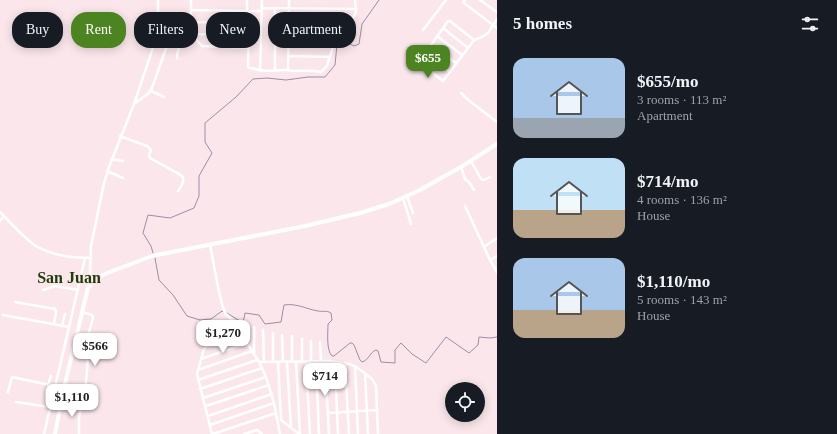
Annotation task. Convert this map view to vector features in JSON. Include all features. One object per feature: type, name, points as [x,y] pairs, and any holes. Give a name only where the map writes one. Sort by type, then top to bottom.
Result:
[{"type":"street","points":[[158,0],[158,12]]},
{"type":"street","points":[[192,0],[191,10],[261,12]]},
{"type":"street","points":[[247,0],[248,11]]},
{"type":"street","points":[[260,71],[262,0]]},
{"type":"street","points":[[289,0],[289,12]]},
{"type":"street","points":[[262,8],[356,9],[354,0]]},
{"type":"street","points":[[423,30],[446,0]]},
{"type":"street","points":[[465,0],[464,3],[497,28]]},
{"type":"street","points":[[480,0],[497,12]]},
{"type":"street","points":[[275,8],[275,71]]},
{"type":"street","points":[[474,40],[450,21],[437,36],[432,45],[424,52],[418,62],[441,81],[443,81],[474,40],[488,33],[497,19]]},
{"type":"street","points":[[443,28],[468,48]]},
{"type":"street","points":[[437,36],[462,55]]},
{"type":"street","points":[[134,104],[151,91],[170,38],[181,41],[176,56],[177,58]]},
{"type":"street","points":[[432,45],[456,63]]},
{"type":"street","points":[[91,284],[91,258],[94,233],[107,171],[134,104],[153,48]]},
{"type":"street","points":[[249,48],[248,67],[260,71],[314,70],[321,72],[328,66],[332,48]]},
{"type":"street","points":[[288,70],[289,48]]},
{"type":"street","points":[[424,52],[450,72]]},
{"type":"street","points":[[289,56],[330,57]]},
{"type":"street","points":[[151,91],[164,97]]},
{"type":"street","points":[[461,93],[466,99],[497,122]]},
{"type":"street","points":[[120,136],[149,148],[151,150],[149,155],[150,158],[183,177],[184,179],[181,188],[178,191]]},
{"type":"street","points":[[55,434],[64,388],[87,292],[93,281],[102,275],[157,254],[305,226],[360,213],[389,204],[461,167],[497,144]]},
{"type":"street","points":[[111,159],[123,161]]},
{"type":"street","points":[[471,161],[481,179],[484,180],[490,177]]},
{"type":"street","points":[[461,167],[465,179],[474,190]]},
{"type":"street","points":[[107,171],[123,178]]},
{"type":"street","points":[[177,178],[179,174]]},
{"type":"street","points":[[405,197],[413,213]]},
{"type":"street","points":[[405,197],[411,224]]},
{"type":"street","points":[[465,206],[497,272]]},
{"type":"street","points":[[0,212],[36,246],[63,256],[74,258],[91,258]]},
{"type":"street","points":[[0,221],[4,216]]},
{"type":"street","points":[[484,247],[497,238]]},
{"type":"street","points":[[210,244],[225,313],[242,334],[262,368],[272,394],[281,433]]},
{"type":"street","points":[[490,260],[497,256]]},
{"type":"street","points":[[44,434],[85,258]]},
{"type":"street","points":[[74,280],[80,281]]},
{"type":"street","points":[[43,290],[55,286],[78,290]]},
{"type":"street","points":[[15,302],[55,309],[54,324]]},
{"type":"street","points":[[79,434],[79,416],[84,401],[87,371],[89,332],[93,318],[92,315],[82,312]]},
{"type":"street","points":[[62,326],[65,314]]},
{"type":"street","points":[[3,315],[69,327]]},
{"type":"street","points":[[253,352],[254,327]]},
{"type":"street","points":[[263,330],[264,362]]},
{"type":"street","points":[[273,333],[274,362]]},
{"type":"street","points":[[242,334],[207,346],[204,349],[201,359],[197,374],[213,434],[276,413]]},
{"type":"street","points":[[282,335],[283,362]]},
{"type":"street","points":[[292,336],[292,362]]},
{"type":"street","points":[[302,339],[302,362]]},
{"type":"street","points":[[310,340],[311,362]]},
{"type":"street","points":[[320,342],[321,362]]},
{"type":"street","points":[[201,359],[247,343]]},
{"type":"street","points":[[198,370],[253,352]]},
{"type":"street","points":[[198,380],[258,361],[325,361],[345,363],[355,366],[365,373],[372,379],[376,386],[378,434]]},
{"type":"street","points":[[325,361],[328,434]]},
{"type":"street","points":[[278,362],[281,420]]},
{"type":"street","points":[[287,362],[291,428]]},
{"type":"street","points":[[296,362],[300,434]]},
{"type":"street","points":[[306,362],[310,434]]},
{"type":"street","points":[[316,362],[319,434]]},
{"type":"street","points":[[335,362],[338,434]]},
{"type":"street","points":[[345,363],[349,434]]},
{"type":"street","points":[[355,366],[358,434]]},
{"type":"street","points":[[200,389],[262,368]]},
{"type":"street","points":[[365,373],[368,434]]},
{"type":"street","points":[[48,384],[50,376]]},
{"type":"street","points":[[8,392],[12,377],[64,388]]},
{"type":"street","points":[[203,398],[266,377]]},
{"type":"street","points":[[206,406],[269,385]]},
{"type":"street","points":[[208,416],[272,394]]},
{"type":"street","points":[[16,402],[50,407]]},
{"type":"street","points":[[61,403],[82,405]]},
{"type":"street","points":[[210,425],[274,403]]},
{"type":"street","points":[[328,412],[377,410]]},
{"type":"street","points":[[277,418],[300,434]]},
{"type":"street","points":[[244,434],[257,430],[262,434]]},
{"type":"waterway","points":[[153,253],[151,246],[143,233],[148,215],[170,218],[194,208],[199,196],[199,176],[212,153],[205,142],[205,123],[236,97],[253,79],[267,78],[286,80],[308,77],[325,77],[335,65],[337,44],[342,33],[351,39],[350,44],[354,46],[359,44],[362,24],[379,0]]},
{"type":"waterway","points":[[155,258],[159,280],[173,295],[187,316],[200,320],[211,319],[222,311],[224,312]]},
{"type":"waterway","points":[[227,313],[243,323],[245,313],[259,315],[265,324],[281,322],[284,305],[301,306],[318,311],[329,312],[331,313],[332,320],[328,324],[330,353],[334,356],[352,343],[362,362],[376,350],[378,351],[381,362],[395,363],[395,350],[401,343],[412,354],[426,363],[446,337],[469,353],[478,345],[479,337],[497,337]]},
{"type":"district","name":"San Juan","points":[[69,277]]}]
